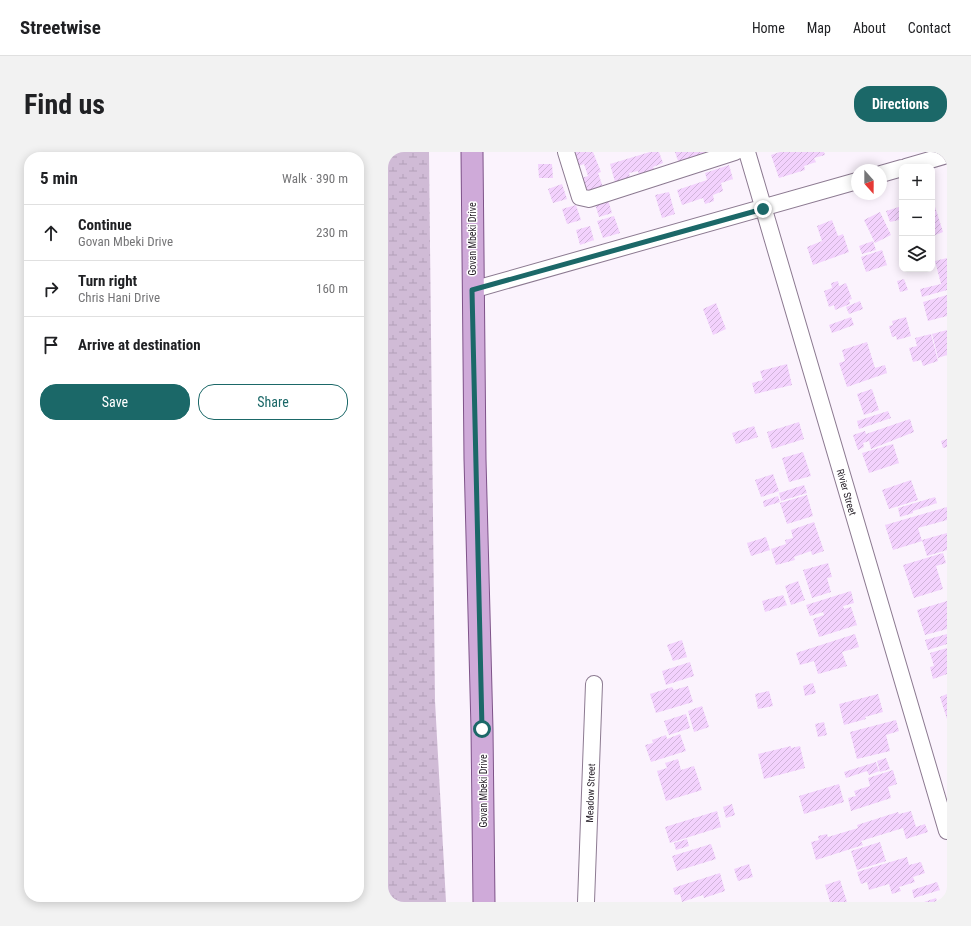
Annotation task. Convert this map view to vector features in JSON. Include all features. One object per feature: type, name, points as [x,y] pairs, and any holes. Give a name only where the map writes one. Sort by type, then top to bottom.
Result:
[{"type":"main road","name":"Govan Mbeki Drive","points":[[472,152],[472,290],[482,729],[484,902]]},
{"type":"street","points":[[566,152],[580,197],[589,199],[735,152]]},
{"type":"street","name":"Rivier Street","points":[[747,152],[947,832]]},
{"type":"street","points":[[916,164],[947,155]]},
{"type":"street","points":[[887,172],[899,169]]},
{"type":"street","points":[[472,290],[763,209],[851,183]]},
{"type":"street","name":"Meadow Street","points":[[586,902],[594,684]]},
{"type":"green space","points":[[388,152],[429,152],[435,701],[446,902],[388,902]]},
{"type":"building","points":[[575,152],[593,152],[601,172],[598,173],[604,190],[587,195],[582,178],[588,176],[584,164],[579,166]]},
{"type":"building","points":[[650,152],[659,152],[663,163],[653,167],[654,170],[639,175],[638,171],[629,173],[630,177],[615,182],[610,164]]},
{"type":"building","points":[[675,152],[714,152],[679,164]]},
{"type":"building","points":[[780,152],[824,152],[825,155],[814,158],[816,162],[804,166],[805,170],[779,178],[771,155]]},
{"type":"building","points":[[538,164],[552,164],[553,178],[539,178]]},
{"type":"building","points":[[729,165],[733,179],[721,183],[723,191],[713,195],[714,201],[705,204],[703,198],[682,205],[677,190],[707,180],[705,173]]},
{"type":"building","points":[[562,184],[567,199],[553,203],[548,189]]},
{"type":"building","points":[[669,192],[675,214],[662,218],[655,195]]},
{"type":"building","points":[[608,200],[612,213],[599,217],[595,204]]},
{"type":"building","points":[[576,205],[581,220],[567,224],[562,209]]},
{"type":"building","points":[[899,207],[899,220],[890,222],[886,211]]},
{"type":"building","points":[[935,207],[943,232],[935,235]]},
{"type":"building","points":[[880,212],[891,235],[875,243],[864,220]]},
{"type":"building","points":[[614,216],[620,233],[603,238],[597,221]]},
{"type":"building","points":[[832,220],[838,236],[843,234],[849,252],[813,265],[807,247],[822,241],[817,226]]},
{"type":"building","points":[[590,226],[594,240],[580,245],[576,230]]},
{"type":"building","points":[[873,241],[876,250],[862,254],[859,246]]},
{"type":"building","points":[[882,250],[887,265],[866,272],[861,257]]},
{"type":"building","points":[[947,258],[947,290],[922,297],[920,289],[941,284],[935,261]]},
{"type":"building","points":[[904,279],[908,290],[900,292],[897,281]]},
{"type":"building","points":[[838,281],[839,286],[846,283],[852,299],[849,300],[850,304],[835,310],[834,305],[829,307],[824,291],[832,288],[831,283]]},
{"type":"building","points":[[947,295],[947,316],[928,321],[923,302]]},
{"type":"building","points":[[860,301],[863,309],[849,314],[846,307]]},
{"type":"building","points":[[716,303],[726,329],[713,335],[703,309]]},
{"type":"building","points":[[851,317],[854,325],[832,333],[829,325]]},
{"type":"building","points":[[906,317],[911,336],[897,340],[896,336],[892,337],[889,326],[893,325],[892,321]]},
{"type":"building","points":[[947,330],[947,355],[938,358],[932,334]]},
{"type":"building","points":[[931,334],[938,361],[923,366],[921,360],[913,362],[909,348],[917,346],[915,338]]},
{"type":"building","points":[[867,342],[875,368],[885,365],[887,373],[847,387],[839,363],[845,361],[842,350]]},
{"type":"building","points":[[787,364],[792,385],[755,394],[752,383],[763,380],[760,371]]},
{"type":"building","points":[[872,389],[879,410],[864,415],[857,394]]},
{"type":"building","points":[[888,411],[891,418],[859,429],[857,421]]},
{"type":"building","points":[[910,419],[914,432],[871,449],[869,441],[863,443],[864,447],[858,450],[853,435],[865,431],[866,434]]},
{"type":"building","points":[[799,422],[804,439],[772,449],[767,432]]},
{"type":"building","points":[[754,426],[758,437],[736,444],[732,433]]},
{"type":"building","points":[[947,439],[947,447],[943,448],[941,441]]},
{"type":"building","points":[[893,444],[899,463],[869,473],[862,453]]},
{"type":"building","points":[[803,452],[811,476],[789,482],[782,458]]},
{"type":"building","points":[[773,474],[779,491],[761,497],[755,480]]},
{"type":"building","points":[[911,480],[918,500],[889,509],[882,490]]},
{"type":"building","points":[[804,485],[807,493],[781,501],[779,493]]},
{"type":"building","points":[[807,495],[813,516],[787,524],[780,503]]},
{"type":"building","points":[[778,496],[780,502],[764,507],[763,501]]},
{"type":"building","points":[[935,497],[937,503],[900,517],[898,508]]},
{"type":"building","points":[[947,507],[947,520],[918,528],[922,541],[893,550],[885,525]]},
{"type":"building","points":[[814,522],[824,551],[812,555],[811,551],[794,557],[795,560],[776,565],[771,549],[786,544],[785,540],[793,538],[791,530]]},
{"type":"building","points":[[947,533],[947,550],[927,556],[922,540]]},
{"type":"building","points":[[766,537],[770,550],[751,556],[747,543]]},
{"type":"building","points":[[943,553],[946,563],[936,566],[943,589],[914,598],[903,565]]},
{"type":"building","points":[[828,563],[832,577],[827,578],[831,592],[812,598],[803,570]]},
{"type":"building","points":[[798,581],[805,600],[791,605],[785,586]]},
{"type":"building","points":[[851,591],[854,603],[843,606],[844,609],[851,607],[857,625],[819,637],[813,619],[824,615],[823,612],[810,616],[806,605]]},
{"type":"building","points":[[783,595],[787,605],[765,612],[762,601]]},
{"type":"building","points":[[947,601],[947,629],[925,635],[917,610]]},
{"type":"building","points":[[855,634],[859,647],[842,652],[847,666],[818,674],[814,661],[800,665],[796,653]]},
{"type":"building","points":[[947,634],[947,644],[928,650],[925,640]]},
{"type":"building","points":[[682,640],[687,657],[673,661],[667,645]]},
{"type":"building","points":[[947,648],[947,674],[933,679],[930,667],[934,666],[930,653]]},
{"type":"building","points":[[690,662],[694,676],[666,685],[662,671]]},
{"type":"building","points":[[813,683],[816,693],[805,696],[803,686]]},
{"type":"building","points":[[688,686],[693,702],[656,713],[650,694],[672,687],[674,690]]},
{"type":"building","points":[[769,691],[773,706],[758,709],[755,694]]},
{"type":"building","points":[[878,694],[883,712],[865,717],[866,719],[844,725],[839,704]]},
{"type":"building","points":[[947,694],[947,719],[940,697]]},
{"type":"building","points":[[702,706],[709,727],[694,732],[688,711]]},
{"type":"building","points":[[686,714],[690,728],[669,735],[664,721]]},
{"type":"building","points":[[896,720],[899,731],[886,735],[890,751],[857,759],[850,732]]},
{"type":"building","points":[[824,722],[827,735],[818,737],[815,724]]},
{"type":"building","points":[[680,734],[686,751],[651,762],[645,745],[653,743],[652,740],[666,735],[667,739]]},
{"type":"building","points":[[791,746],[791,748],[800,746],[805,768],[764,779],[758,754]]},
{"type":"building","points":[[886,758],[890,769],[880,772],[877,761]]},
{"type":"building","points":[[678,759],[681,770],[694,766],[702,790],[666,801],[657,771],[667,768],[665,763]]},
{"type":"building","points":[[876,762],[879,771],[869,775],[867,771],[846,778],[844,772]]},
{"type":"building","points":[[893,770],[897,784],[888,787],[891,798],[851,811],[848,798],[856,796],[854,791],[870,786],[868,778]]},
{"type":"building","points":[[839,784],[844,802],[804,814],[799,796]]},
{"type":"building","points":[[732,804],[735,815],[726,818],[723,807]]},
{"type":"building","points":[[717,811],[721,827],[670,843],[665,827]]},
{"type":"building","points":[[911,811],[916,827],[925,824],[928,832],[906,839],[903,828],[861,841],[863,845],[816,860],[811,842],[819,840],[818,836],[827,834],[828,837],[858,828],[857,825],[898,812],[899,814]]},
{"type":"building","points":[[687,839],[689,846],[676,850],[674,843]]},
{"type":"building","points":[[880,842],[886,861],[857,870],[851,851]]},
{"type":"building","points":[[711,844],[716,859],[677,871],[672,856]]},
{"type":"building","points":[[907,857],[909,865],[921,862],[925,873],[913,877],[915,882],[899,887],[901,891],[892,894],[889,884],[869,890],[867,882],[861,884],[857,872]]},
{"type":"building","points":[[749,864],[753,877],[738,881],[734,869]]},
{"type":"building","points":[[720,873],[725,891],[704,898],[703,895],[682,902],[680,894],[675,895],[673,888]]},
{"type":"building","points":[[840,880],[847,902],[830,902],[825,885]]},
{"type":"building","points":[[937,882],[940,890],[914,898],[912,890]]},
{"type":"building","points":[[936,898],[937,902],[924,902]]},
{"type":"route","points":[[482,729],[472,290],[763,209]]}]
